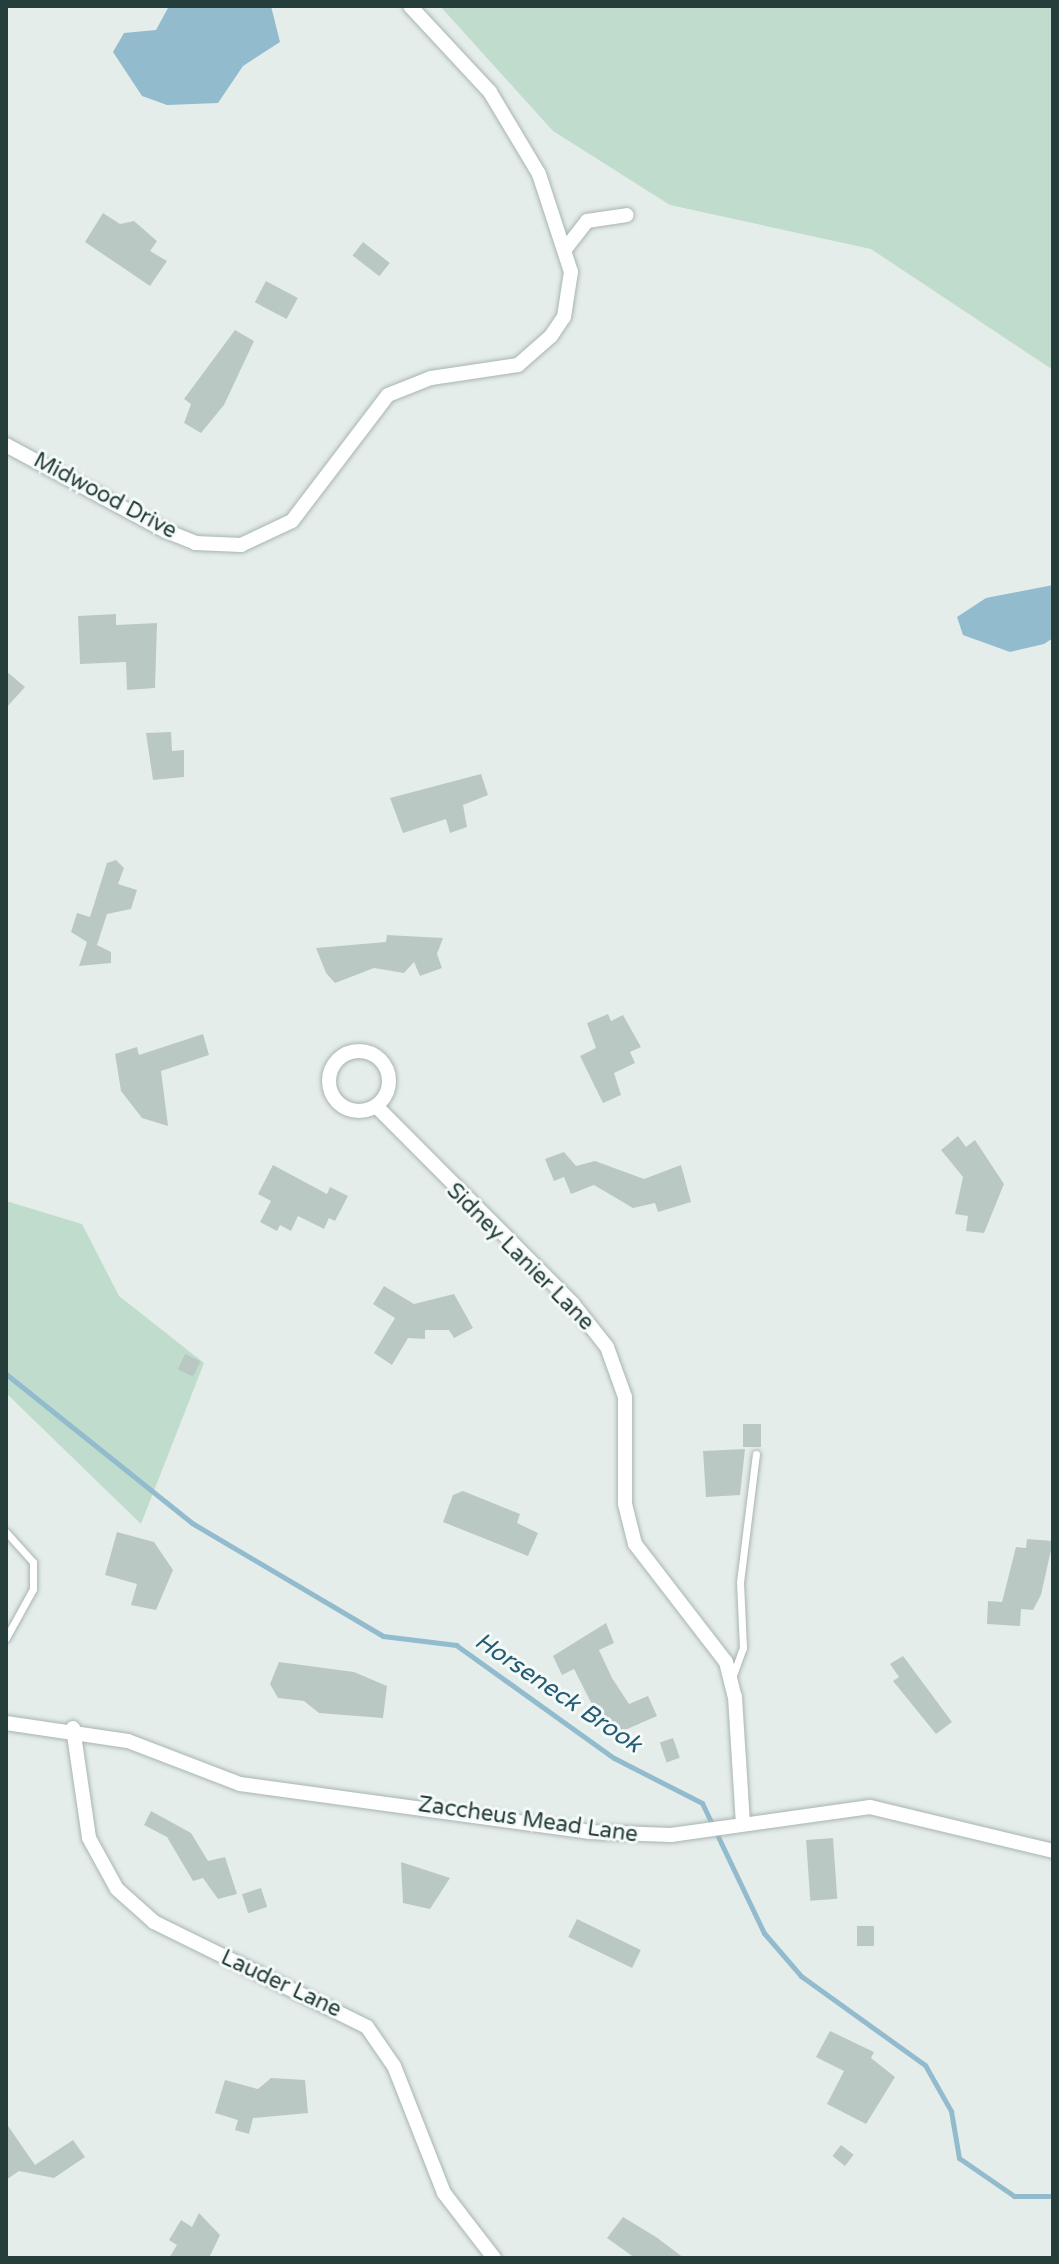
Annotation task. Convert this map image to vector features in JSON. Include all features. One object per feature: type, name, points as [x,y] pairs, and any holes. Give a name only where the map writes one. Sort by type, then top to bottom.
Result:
[{"type":"street","name":"Midwood Drive","points":[[6,445],[195,543],[265,539],[292,521],[388,395],[431,378],[500,371],[535,354],[564,317],[571,272],[566,248],[511,124],[410,6]]},
{"type":"street","points":[[566,248],[587,221],[627,215]]},
{"type":"street","points":[[361,1050],[384,1063],[390,1086],[376,1106],[355,1111],[333,1096],[329,1081],[342,1056],[361,1050]]},
{"type":"street","name":"Sidney Lanier Lane","points":[[376,1106],[573,1304],[607,1347],[625,1397],[625,1504],[635,1544],[712,1636],[731,1681],[737,1825]]},
{"type":"street","name":"Zaccheus Mead Lane","points":[[6,1723],[73,1728],[240,1784],[589,1832],[703,1830],[870,1807],[1053,1851]]},
{"type":"street","name":"Lauder Lane","points":[[73,1728],[89,1838],[117,1889],[154,1922],[367,2027],[394,2066],[444,2193],[494,2258]]},
{"type":"lane","points":[[731,1681],[743,1648],[740,1582],[756,1454]]},
{"type":"lane","points":[[6,1532],[33,1562],[33,1589],[6,1638]]},
{"type":"green space","points":[[440,6],[1053,6],[1053,370],[871,249],[670,205],[553,131]]},
{"type":"green space","points":[[6,1201],[82,1224],[119,1296],[204,1363],[141,1524],[6,1393]]},
{"type":"water","points":[[169,6],[271,6],[280,42],[243,66],[218,103],[167,105],[142,96],[113,52],[124,33],[156,30]]},
{"type":"water","points":[[1053,585],[1053,638],[1044,644],[1010,652],[963,635],[957,617],[986,598]]},
{"type":"building","points":[[103,213],[120,224],[134,221],[157,241],[150,251],[167,261],[150,286],[85,242]]},
{"type":"building","points":[[363,242],[390,263],[379,276],[353,255]]},
{"type":"building","points":[[266,281],[298,298],[287,319],[255,302]]},
{"type":"building","points":[[235,330],[254,341],[224,405],[201,433],[184,423],[191,404],[184,399]]},
{"type":"building","points":[[116,614],[116,625],[157,623],[155,688],[127,690],[126,662],[80,664],[78,616]]},
{"type":"building","points":[[6,671],[25,687],[6,708]]},
{"type":"building","points":[[171,732],[172,751],[184,750],[184,777],[153,780],[146,733]]},
{"type":"building","points":[[481,774],[488,795],[463,805],[467,827],[450,833],[446,819],[403,833],[390,798]]},
{"type":"building","points":[[116,860],[124,868],[118,884],[137,890],[131,909],[107,914],[97,945],[111,952],[111,963],[79,966],[87,942],[71,932],[77,913],[90,917],[107,863]]},
{"type":"building","points":[[387,935],[443,938],[437,954],[442,968],[420,976],[414,962],[404,973],[374,968],[335,983],[326,973],[316,948],[386,942]]},
{"type":"building","points":[[608,1014],[611,1021],[623,1015],[641,1047],[630,1052],[635,1063],[614,1073],[621,1095],[603,1103],[580,1056],[596,1048],[587,1023]]},
{"type":"building","points":[[203,1034],[209,1055],[161,1071],[168,1126],[142,1118],[121,1091],[115,1054],[137,1047],[139,1055]]},
{"type":"building","points":[[958,1136],[966,1147],[975,1140],[1004,1184],[984,1233],[966,1231],[968,1216],[955,1214],[963,1177],[941,1150]]},
{"type":"building","points":[[564,1152],[576,1166],[595,1161],[644,1179],[681,1165],[691,1202],[658,1212],[655,1203],[633,1208],[594,1185],[571,1194],[564,1177],[554,1181],[545,1159]]},
{"type":"building","points":[[273,1165],[327,1194],[330,1187],[348,1196],[335,1221],[329,1218],[324,1229],[298,1216],[291,1231],[280,1225],[277,1231],[260,1222],[271,1201],[258,1194]]},
{"type":"building","points":[[384,1286],[414,1304],[454,1294],[473,1328],[454,1338],[449,1330],[425,1330],[425,1339],[408,1338],[392,1365],[374,1353],[395,1318],[373,1304]]},
{"type":"building","points":[[185,1354],[200,1361],[193,1377],[178,1369]]},
{"type":"building","points":[[743,1424],[761,1424],[761,1447],[743,1447]]},
{"type":"building","points":[[745,1449],[740,1495],[706,1497],[703,1451]]},
{"type":"building","points":[[463,1491],[520,1514],[517,1523],[538,1533],[528,1556],[443,1522],[453,1495]]},
{"type":"building","points":[[117,1532],[154,1542],[173,1570],[156,1610],[131,1605],[137,1584],[105,1575]]},
{"type":"building","points":[[1027,1539],[1053,1541],[1041,1595],[1033,1610],[1021,1609],[1020,1626],[987,1624],[988,1601],[1002,1602],[1016,1547],[1026,1548]]},
{"type":"building","points":[[606,1623],[614,1643],[599,1650],[612,1678],[629,1704],[648,1696],[657,1716],[618,1733],[613,1722],[603,1726],[574,1669],[562,1675],[553,1656]]},
{"type":"building","points":[[903,1656],[952,1722],[936,1734],[893,1681],[899,1677],[890,1664]]},
{"type":"building","points":[[279,1662],[354,1672],[387,1686],[383,1718],[319,1713],[304,1701],[278,1698],[270,1684]]},
{"type":"building","points":[[673,1738],[680,1758],[667,1762],[660,1743]]},
{"type":"building","points":[[151,1811],[191,1833],[208,1861],[225,1857],[237,1894],[218,1899],[203,1878],[193,1881],[167,1837],[144,1825]]},
{"type":"building","points":[[833,1838],[837,1899],[810,1901],[806,1840]]},
{"type":"building","points":[[401,1862],[450,1878],[430,1909],[403,1903]]},
{"type":"building","points":[[261,1888],[267,1907],[248,1913],[242,1894]]},
{"type":"building","points":[[577,1919],[641,1950],[632,1968],[568,1937]]},
{"type":"building","points":[[857,1926],[874,1926],[874,1946],[857,1946]]},
{"type":"building","points":[[830,2031],[874,2052],[871,2058],[895,2077],[866,2124],[827,2104],[844,2071],[816,2057]]},
{"type":"building","points":[[271,2078],[305,2080],[308,2113],[253,2118],[249,2134],[235,2130],[238,2120],[215,2113],[225,2080],[258,2089]]},
{"type":"building","points":[[6,2123],[35,2165],[73,2140],[85,2157],[54,2178],[19,2171],[6,2180]]},
{"type":"building","points":[[841,2145],[854,2155],[845,2166],[832,2156]]},
{"type":"building","points":[[199,2213],[220,2235],[209,2258],[169,2258],[177,2245],[169,2240],[181,2220],[192,2227]]},
{"type":"building","points":[[623,2217],[684,2258],[635,2258],[607,2238]]},
{"type":"waterway","name":"Horseneck Brook","points":[[6,1374],[192,1523],[383,1636],[456,1645],[614,1758],[702,1803],[764,1933],[801,1976],[925,2065],[951,2111],[959,2158],[1014,2196],[1053,2196]]}]
